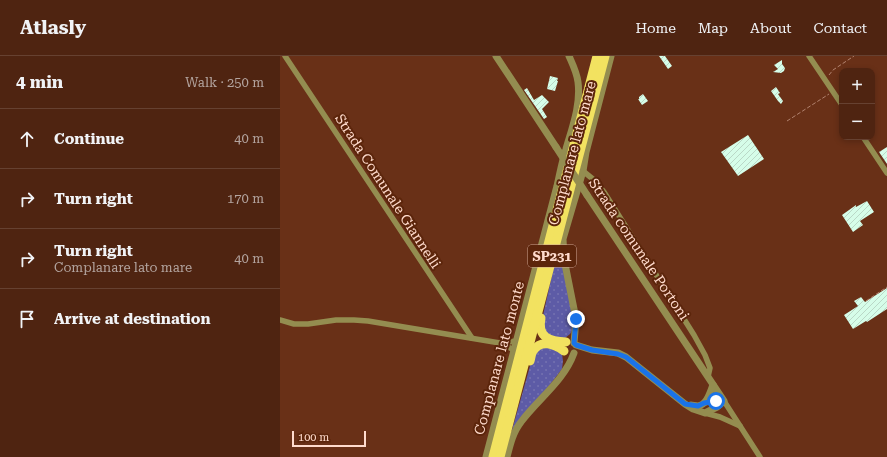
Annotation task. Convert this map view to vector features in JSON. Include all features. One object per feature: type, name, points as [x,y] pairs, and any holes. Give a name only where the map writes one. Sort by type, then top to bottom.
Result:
[{"type":"highway","points":[[590,84],[594,56]]},
{"type":"highway","name":"SP231","points":[[493,457],[597,56]]},
{"type":"highway","name":"SP231","points":[[500,457],[605,56]]},
{"type":"highway","points":[[547,276],[548,290],[539,325],[544,336],[570,347]]},
{"type":"highway","points":[[516,395],[523,385],[532,352],[538,346],[551,344],[570,347]]},
{"type":"street","name":"Strada Comunale Giannelli","points":[[285,56],[472,338]]},
{"type":"street","name":"Complanare lato monte","points":[[486,457],[577,104],[578,80],[569,56]]},
{"type":"street","name":"Complanare lato mare","points":[[507,457],[512,437],[520,423],[560,378],[565,369],[566,360],[576,329],[576,319],[564,259],[564,235],[583,171],[586,152],[611,56]]},
{"type":"street","points":[[809,56],[841,104]]},
{"type":"street","name":"Strada comunale Portoni","points":[[499,58],[587,195],[760,457]]},
{"type":"street","points":[[865,140],[887,173]]},
{"type":"street","points":[[583,171],[594,180],[604,192],[687,322],[705,355],[710,368],[708,377]]},
{"type":"street","points":[[280,320],[294,324],[308,324],[336,320],[368,321],[500,343],[514,350]]},
{"type":"street","points":[[500,343],[516,341]]},
{"type":"street","points":[[570,347],[618,354],[626,357],[693,409],[720,417],[740,426]]},
{"type":"street","points":[[704,403],[713,385]]},
{"type":"street","points":[[685,404],[698,406],[704,403],[724,401]]},
{"type":"street","points":[[705,413],[717,407],[724,401]]},
{"type":"path","points":[[826,81],[833,70],[854,56]]},
{"type":"path","points":[[787,121],[833,92]]},
{"type":"path","points":[[866,300],[887,287]]},
{"type":"shaded area","points":[[560,239],[574,319],[573,329],[570,334],[565,338],[558,339],[545,334],[542,320]]},
{"type":"shaded area","points":[[549,347],[562,354],[562,369],[510,437],[532,359],[535,353],[539,350]]},
{"type":"building","points":[[659,56],[665,56],[672,66],[668,69]]},
{"type":"building","points":[[782,60],[782,64],[785,68],[784,71],[781,73],[773,72],[778,69],[774,65]]},
{"type":"building","points":[[550,76],[558,78],[555,91],[547,89]]},
{"type":"building","points":[[776,87],[780,93],[778,94],[783,101],[781,104],[771,91]]},
{"type":"building","points":[[527,88],[534,100],[542,95],[549,102],[542,109],[547,117],[544,119],[524,90]]},
{"type":"building","points":[[643,94],[648,101],[642,105],[638,99]]},
{"type":"building","points":[[748,135],[764,159],[738,176],[721,152]]},
{"type":"building","points":[[887,147],[887,164],[879,152]]},
{"type":"building","points":[[867,201],[874,212],[860,221],[863,225],[853,232],[842,215],[856,205],[856,207]]},
{"type":"building","points":[[887,288],[887,309],[853,329],[844,315],[858,306],[854,301],[861,297],[865,302]]},
{"type":"route","points":[[576,319],[574,343],[576,345],[626,357],[685,404],[698,406],[704,403],[716,401]]}]
